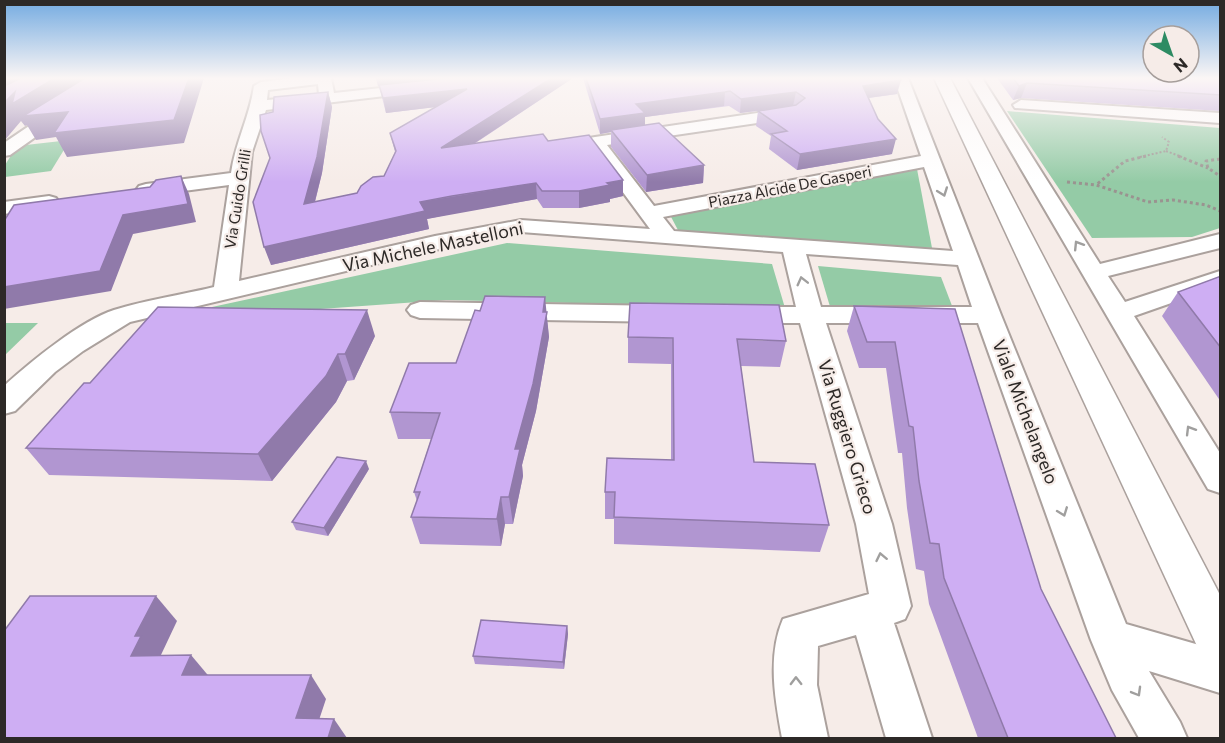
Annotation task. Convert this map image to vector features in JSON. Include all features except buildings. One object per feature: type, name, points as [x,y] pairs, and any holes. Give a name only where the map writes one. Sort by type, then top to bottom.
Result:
[{"type":"street","points":[[4,151],[59,113]]},
{"type":"street","name":"Via Guido Grilli","points":[[225,293],[243,152],[255,113]]},
{"type":"street","points":[[666,235],[595,142],[792,113]]},
{"type":"street","name":"Viale Michelangelo","points":[[914,113],[1112,640],[1127,675],[1164,738]]},
{"type":"street","points":[[959,113],[1221,643]]},
{"type":"street","points":[[996,113],[1221,480]]},
{"type":"street","points":[[1139,113],[1221,118]]},
{"type":"street","name":"Piazza Alcide De Gasperi","points":[[649,213],[931,160]]},
{"type":"street","points":[[122,193],[239,178]]},
{"type":"street","points":[[4,208],[63,201]]},
{"type":"street","name":"Via Michele Mastelloni","points":[[4,404],[35,373],[78,339],[121,316],[435,243],[521,226],[968,259]]},
{"type":"street","points":[[1095,272],[1221,241]]},
{"type":"street","name":"Via Ruggiero Grieco","points":[[793,246],[811,316],[874,524],[891,606],[798,633],[795,685],[805,738]]},
{"type":"street","points":[[1119,313],[1221,279]]},
{"type":"street","points":[[420,310],[811,316],[988,315]]},
{"type":"street","points":[[870,613],[909,738]]},
{"type":"street","points":[[1112,640],[1221,672]]},
{"type":"path","points":[[1162,136],[1169,142],[1166,151]]},
{"type":"path","points":[[1221,176],[1208,168],[1166,151],[1125,161],[1096,185],[1148,202],[1173,200],[1206,205],[1221,212]]},
{"type":"path","points":[[1208,168],[1206,162],[1221,159]]},
{"type":"green space","points":[[1008,113],[1220,128],[1220,228],[1192,237],[1092,238]]},
{"type":"green space","points":[[70,140],[51,171],[5,177],[5,165],[17,146]]},
{"type":"green space","points":[[917,169],[932,248],[679,232],[669,213]]},
{"type":"green space","points":[[507,243],[772,264],[785,308],[446,300],[209,317],[212,307]]},
{"type":"green space","points":[[818,266],[941,277],[954,311],[831,310]]},
{"type":"green space","points":[[5,323],[38,323],[5,355]]}]
